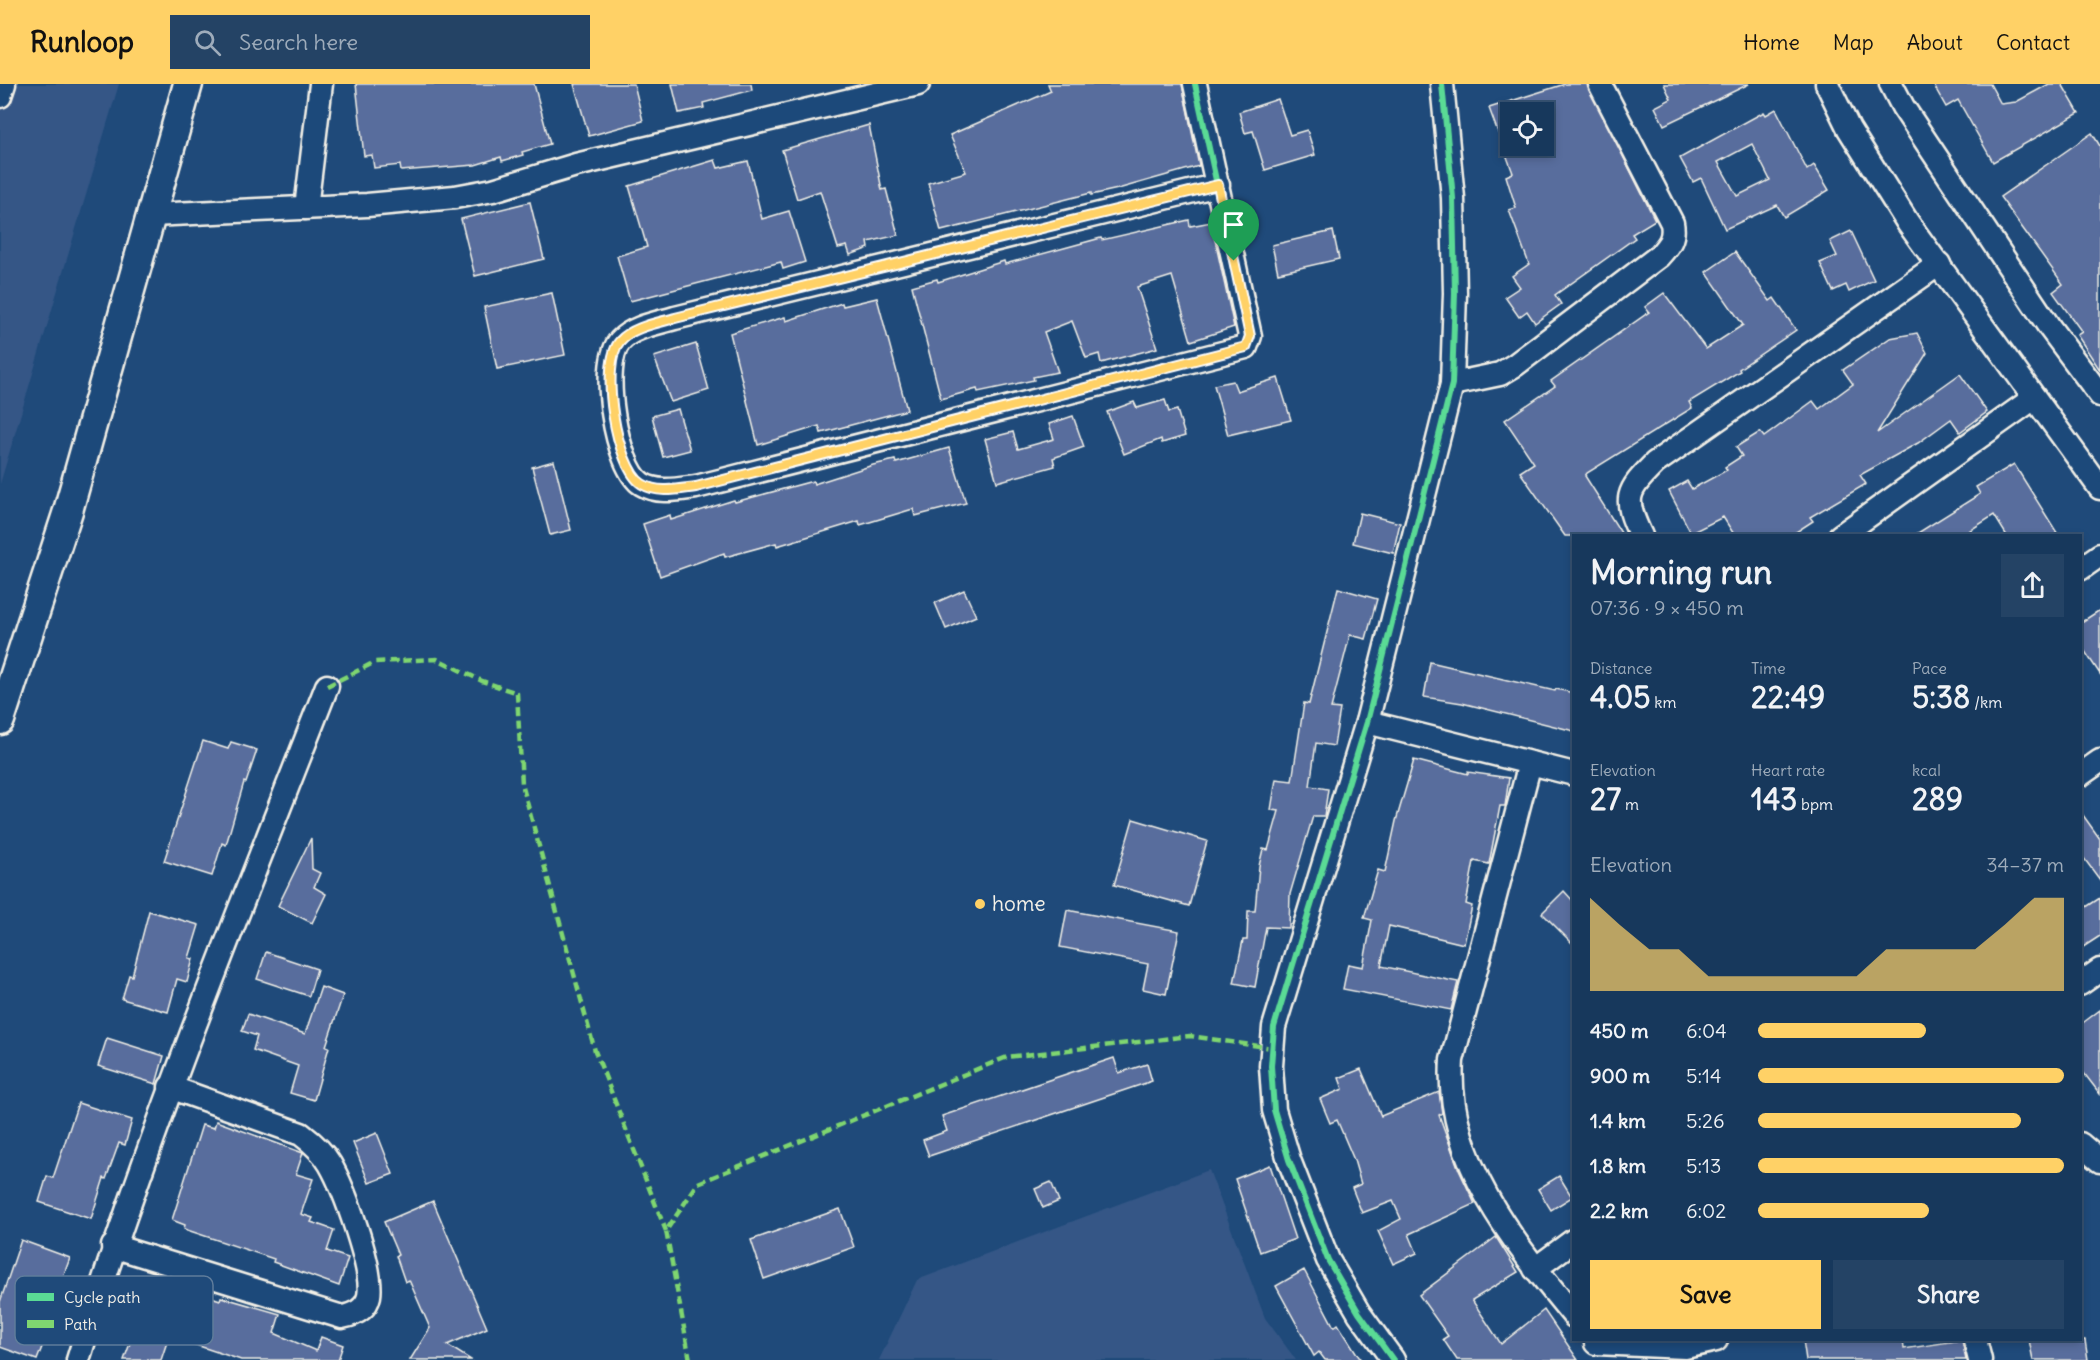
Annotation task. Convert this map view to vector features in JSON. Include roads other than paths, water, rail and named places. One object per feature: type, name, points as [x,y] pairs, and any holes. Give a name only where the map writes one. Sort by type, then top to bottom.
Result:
[{"type":"main road","points":[[0,720],[68,510],[188,84]]},
{"type":"street","points":[[0,96],[4,84]]},
{"type":"street","points":[[306,208],[321,84]]},
{"type":"street","points":[[151,215],[306,208],[455,197],[494,190],[576,165],[918,84]]},
{"type":"street","points":[[1195,84],[1218,185],[1250,336],[1246,347],[696,487],[668,490],[640,484],[625,461],[614,416],[609,376],[611,360],[618,342],[626,335],[675,318],[1218,185]]},
{"type":"street","points":[[1393,1360],[1359,1313],[1328,1260],[1274,1110],[1271,1066],[1274,1027],[1367,722],[1452,384],[1455,293],[1453,210],[1442,84]]},
{"type":"street","points":[[1452,384],[1500,374],[1515,365],[1659,256],[1670,245],[1674,234],[1672,223],[1600,84]]},
{"type":"street","points":[[1827,84],[1849,129],[1908,223],[2100,488]]},
{"type":"street","points":[[1891,84],[1903,107],[2050,328],[2100,395]]},
{"type":"street","points":[[1640,534],[1630,512],[1628,498],[1635,483],[1655,463],[1939,264]]},
{"type":"street","points":[[1843,534],[2034,398]]},
{"type":"street","points":[[2082,568],[2100,555]]},
{"type":"street","points":[[104,1276],[170,1087],[327,686]]},
{"type":"street","points":[[1367,722],[1572,774]]},
{"type":"street","points":[[2082,774],[2100,761]]},
{"type":"street","points":[[1530,763],[1452,1060],[1450,1088],[1462,1143],[1479,1186],[1535,1269],[1572,1314]]},
{"type":"street","points":[[2082,983],[2100,970]]},
{"type":"street","points":[[170,1087],[302,1134],[315,1144],[329,1163],[345,1197],[368,1278],[369,1297],[358,1312],[342,1317],[213,1277]]},
{"type":"street","points":[[2082,1146],[2100,1161]]},
{"type":"street","points":[[1535,1269],[1572,1241]]},
{"type":"street","points":[[113,1246],[210,1276]]},
{"type":"street","points":[[1598,1348],[1686,1347],[1712,1341]]},
{"type":"street","points":[[1975,1341],[1980,1360]]},
{"type":"street","points":[[78,1360],[83,1345]]},
{"type":"place","name":"home","points":[[980,904]]}]
